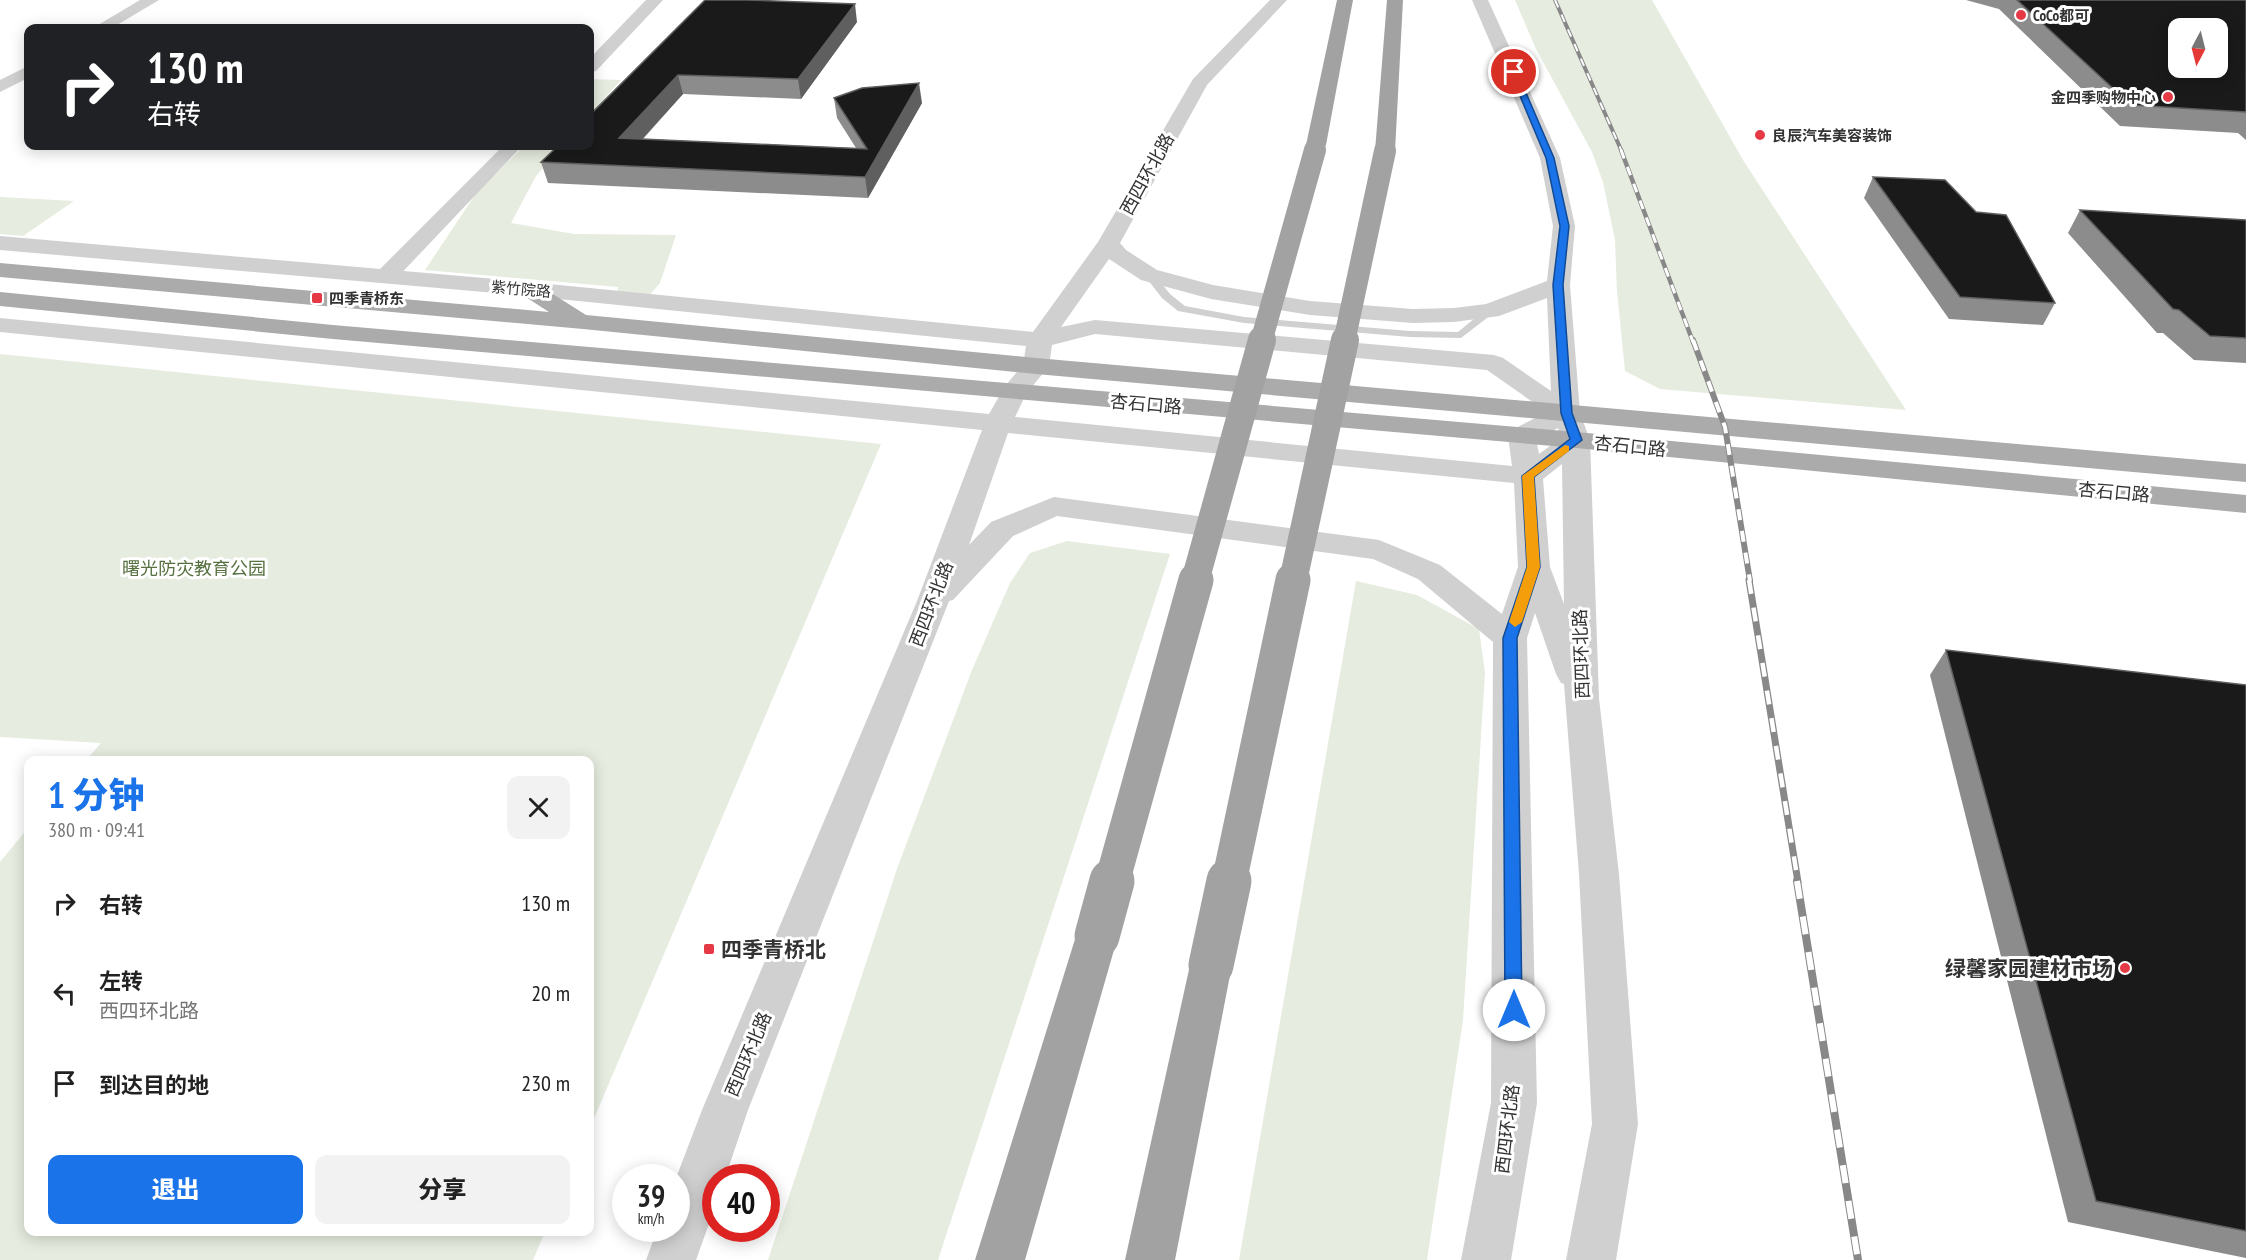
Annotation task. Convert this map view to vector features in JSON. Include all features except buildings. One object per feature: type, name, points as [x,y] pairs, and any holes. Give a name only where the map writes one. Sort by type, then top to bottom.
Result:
[{"type":"highway","points":[[1000,1260],[1097,936],[1316,145],[1345,0]]},
{"type":"highway","points":[[1150,1260],[1385,151],[1395,0]]},
{"type":"main road","points":[[0,258],[25,272]]},
{"type":"main road","name":"紫竹院路","points":[[0,270],[583,322],[1036,366]]},
{"type":"main road","points":[[529,289],[583,322]]},
{"type":"main road","points":[[0,299],[333,332],[1006,407]]},
{"type":"main road","name":"杏石口路","points":[[1036,366],[2246,504]]},
{"type":"main road","name":"杏石口路","points":[[1006,407],[1522,436]]},
{"type":"main road","name":"杏石口路","points":[[1571,426],[2246,473]]},
{"type":"street","points":[[108,24],[151,0]]},
{"type":"street","points":[[594,64],[655,0]]},
{"type":"street","name":"西四环北路","points":[[671,1260],[725,1110],[933,601],[1006,407],[1036,366],[1040,340],[1109,243],[1199,83],[1279,0]]},
{"type":"street","name":"西四环北路","points":[[1480,0],[1550,158],[1564,226],[1558,285],[1571,426],[1582,699],[1599,874],[1615,1124],[1591,1260]]},
{"type":"street","points":[[0,87],[24,72]]},
{"type":"street","points":[[386,276],[509,150]]},
{"type":"street","name":"紫竹院路","points":[[0,243],[529,289],[1040,340],[1095,327],[1494,363],[1571,426]]},
{"type":"street","points":[[1109,243],[1118,255],[1149,274],[1211,292],[1311,308],[1413,316],[1490,311],[1558,285]]},
{"type":"street","points":[[0,325],[1006,407],[1528,476],[1571,426]]},
{"type":"street","points":[[1522,436],[1571,426]]},
{"type":"street","name":"西四环北路","points":[[1486,1260],[1514,1103],[1510,638],[1534,567],[1528,476],[1522,436]]},
{"type":"street","points":[[933,601],[1002,529],[1054,506],[1379,550],[1429,572],[1510,638]]},
{"type":"street","points":[[1534,567],[1582,699]]},
{"type":"green space","points":[[1515,0],[1652,0],[1743,160],[1906,410],[1660,389],[1625,371],[1617,291],[1615,240],[1603,182],[1592,152],[1536,49]]},
{"type":"green space","points":[[594,79],[621,80],[594,110]]},
{"type":"green space","points":[[520,150],[559,150],[536,176],[511,223],[574,234],[676,235],[660,283],[648,297],[617,294],[618,287],[425,270],[477,192]]},
{"type":"green space","points":[[0,197],[74,201],[23,236],[0,234]]},
{"type":"green space","name":"曙光防灾教育公园","points":[[0,354],[881,444],[594,1119],[594,756],[90,756],[101,743],[0,737]]},
{"type":"green space","points":[[1067,541],[1170,554],[938,1260],[768,1260],[774,1242],[780,1242],[780,1224],[898,866],[972,670],[1010,583],[1030,553]]},
{"type":"green space","points":[[1356,581],[1417,595],[1479,629],[1485,673],[1463,1020],[1427,1260],[1239,1260]]},
{"type":"green space","points":[[24,833],[24,1236],[543,1236],[533,1260],[0,1260],[0,862]]},
{"type":"railway","points":[[1555,0],[1622,152]]},
{"type":"railway","points":[[1621,150],[1693,342]]},
{"type":"railway","points":[[1693,340],[1725,427],[1750,581]]},
{"type":"railway","points":[[1749,580],[1798,882]]},
{"type":"railway","points":[[1797,881],[1858,1260]]},
{"type":"slow traffic","points":[[1515,622],[1534,567],[1528,476],[1565,448]]},
{"type":"place","name":"CoCo都可","points":[[2021,15]]},
{"type":"place","name":"金四季购物中心","points":[[2168,97]]},
{"type":"place","name":"良辰汽车美容装饰","points":[[1760,135]]},
{"type":"place","name":"四季青桥东","points":[[317,298]]},
{"type":"place","name":"四季青桥北","points":[[709,949]]},
{"type":"place","name":"绿馨家园建材市场","points":[[2125,968]]},
{"type":"route","points":[[1514,72],[1550,158],[1564,226],[1558,285],[1566,413],[1576,440],[1528,476],[1534,567],[1510,638],[1514,1010]]}]
